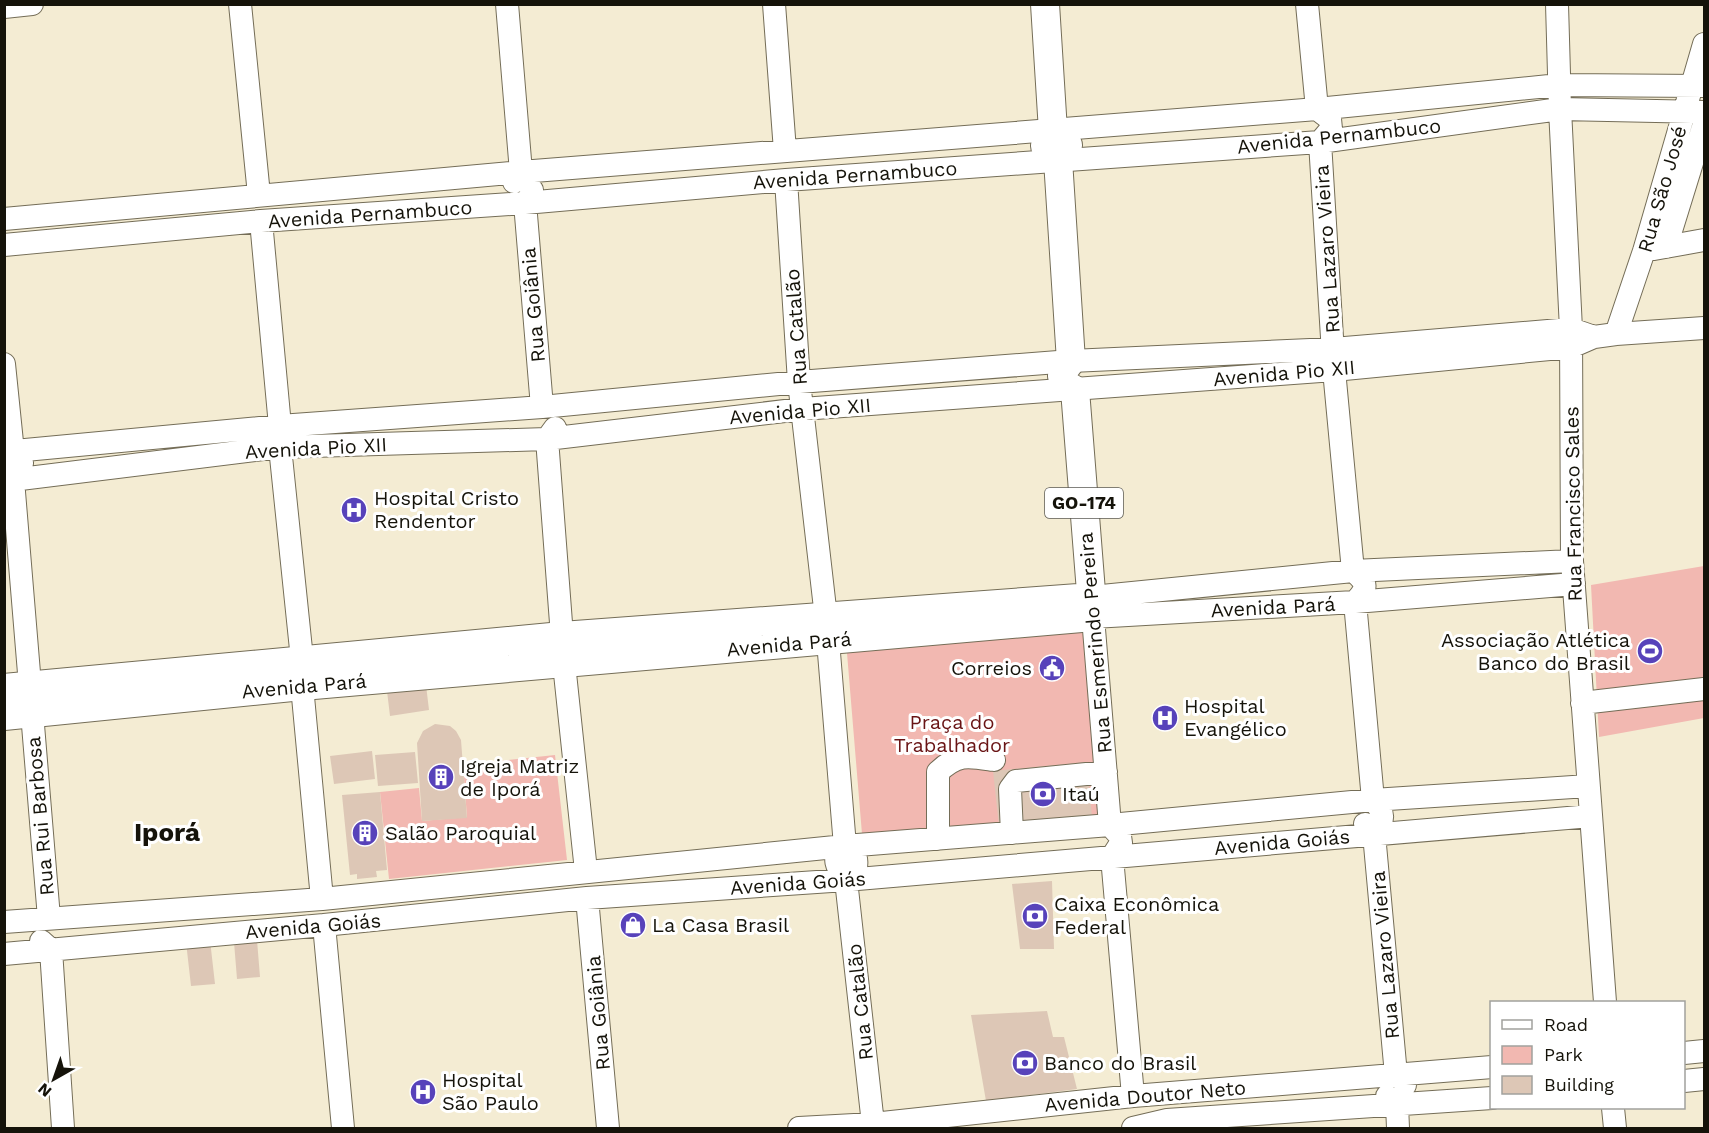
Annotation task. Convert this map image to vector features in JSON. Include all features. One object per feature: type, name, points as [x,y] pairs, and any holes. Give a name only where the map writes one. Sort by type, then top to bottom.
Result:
[{"type":"main road","name":"Rua Esmerindo Pereira","points":[[1045,4],[1053,131],[1065,138],[1068,145],[1059,160],[1071,361],[1062,376],[1065,384],[1075,390],[1093,607]]},
{"type":"main road","name":"Avenida Pará","points":[[302,673],[564,664],[827,629],[1093,607]]},
{"type":"main road","name":"Avenida Pará","points":[[18,701],[302,673],[562,636],[827,629]]},
{"type":"street","points":[[4,7],[32,4]]},
{"type":"street","points":[[240,4],[259,195],[248,204],[248,211],[251,217],[261,221],[322,899]]},
{"type":"street","name":"Rua Goiânia","points":[[507,4],[521,172],[515,179],[513,189],[517,197],[525,203],[542,407],[532,421],[534,429],[547,439],[562,636],[555,640],[552,647],[557,661],[564,664],[586,871],[578,874],[572,885],[578,896],[587,898],[608,1128]]},
{"type":"street","name":"Rua Catalão","points":[[774,4],[785,151],[777,156],[774,166],[778,175],[786,180],[802,409],[827,629],[845,846],[853,853],[856,862],[854,873],[846,880],[873,1127]]},
{"type":"street","name":"Rua Lazaro Vieira","points":[[1307,4],[1317,109],[1330,118],[1331,129],[1320,142],[1334,359],[1353,571],[1344,578],[1341,586],[1343,593],[1355,602],[1373,800],[1384,815],[1382,824],[1374,834],[1396,1075],[1404,1081],[1407,1089],[1405,1099],[1396,1105],[1398,1128]]},
{"type":"street","name":"Rua Francisco Sales","points":[[1557,4],[1571,338],[1572,561],[1605,1001]]},
{"type":"street","name":"Rua São José","points":[[1655,249],[1694,112],[1704,44]]},
{"type":"street","name":"Avenida Pernambuco","points":[[4,219],[521,172],[1317,109],[1559,85],[1699,86]]},
{"type":"street","name":"Avenida Pernambuco","points":[[4,245],[261,221],[525,203],[786,180],[1320,142],[1560,109],[1694,112]]},
{"type":"street","name":"Rua São José","points":[[1605,335],[1655,249],[1704,124]]},
{"type":"street","points":[[1655,249],[1704,240]]},
{"type":"street","name":"Avenida Pio XII","points":[[280,436],[547,439],[802,409],[1075,390],[1334,359],[1704,328]]},
{"type":"street","name":"Avenida Pio XII","points":[[7,466],[542,407],[800,382],[1071,361],[1334,359]]},
{"type":"street","name":"Rua Rui Barbosa","points":[[4,364],[18,701],[49,918],[40,925],[38,934],[39,939],[51,950],[63,1128]]},
{"type":"street","name":"Avenida Pará","points":[[1093,607],[1353,571],[1572,561]]},
{"type":"street","name":"Avenida Pará","points":[[1093,607],[1355,602],[1574,584]]},
{"type":"street","name":"Rua Esmerindo Pereira","points":[[1093,607],[1110,825],[1097,841],[1100,849],[1112,857],[1133,1096],[1141,1101],[1146,1111],[1144,1120],[1134,1128]]},
{"type":"street","points":[[1582,703],[1704,689]]},
{"type":"street","points":[[938,839],[938,772],[951,760],[967,756],[994,760]]},
{"type":"street","points":[[1012,833],[1010,789],[1016,781],[1106,772]]},
{"type":"street","points":[[4,922],[322,899],[845,846],[1110,825],[1373,800],[1588,786]]},
{"type":"street","name":"Avenida Goiás","points":[[4,954],[587,898],[846,880],[1591,816]]},
{"type":"street","points":[[322,899],[312,905],[310,913],[313,921],[324,925],[343,1128]]},
{"type":"street","points":[[1685,1053],[1704,1051]]},
{"type":"street","name":"Avenida Doutor Neto","points":[[799,1128],[873,1127],[1133,1096],[1490,1067]]},
{"type":"street","points":[[1685,1082],[1704,1079]]},
{"type":"street","name":"Avenida Doutor Neto","points":[[1134,1128],[1167,1120],[1490,1098]]},
{"type":"street","points":[[1613,1109],[1615,1128]]},
{"type":"green space","name":"Associação Atlética Banco do Brasil","points":[[1704,566],[1704,718],[1599,737],[1591,585]]},
{"type":"green space","name":"Praça do Trabalhador","points":[[1077,626],[1083,634],[1099,815],[862,834],[847,653]]},
{"type":"green space","points":[[555,755],[567,860],[389,879],[380,792],[419,788],[422,821],[467,817],[463,765]]},
{"type":"building","points":[[426,685],[429,710],[390,716],[387,691]]},
{"type":"building","name":"Igreja Matriz de Iporá","points":[[435,724],[450,726],[461,740],[467,818],[422,821],[417,743],[423,731]]},
{"type":"building","points":[[372,751],[375,779],[334,784],[330,756]]},
{"type":"building","points":[[415,752],[418,783],[378,786],[375,755]]},
{"type":"building","name":"Itaú","points":[[1087,762],[1092,817],[999,826],[993,771]]},
{"type":"building","name":"Salão Paroquial","points":[[380,792],[387,870],[376,871],[377,877],[357,879],[357,874],[350,875],[342,795]]},
{"type":"building","name":"Caixa Econômica Federal","points":[[1052,881],[1054,949],[1020,949],[1012,884]]},
{"type":"building","points":[[210,940],[215,984],[191,986],[186,942]]},
{"type":"building","points":[[257,940],[260,977],[237,979],[234,942]]},
{"type":"building","name":"Banco do Brasil","points":[[1047,1011],[1053,1037],[1064,1037],[1077,1089],[986,1101],[971,1015]]},
{"type":"place","name":"Hospital Cristo Rendentor","points":[[354,510]]},
{"type":"place","name":"Associação Atlética Banco do Brasil","points":[[1650,651]]},
{"type":"place","name":"Correios","points":[[1052,668]]},
{"type":"place","name":"Hospital Evangélico","points":[[1165,718]]},
{"type":"place","name":"Igreja Matriz de Iporá","points":[[441,777]]},
{"type":"place","name":"Itaú","points":[[1043,794]]},
{"type":"place","name":"Salão Paroquial","points":[[365,833]]},
{"type":"place","name":"Caixa Econômica Federal","points":[[1035,916]]},
{"type":"place","name":"La Casa Brasil","points":[[633,925]]},
{"type":"place","name":"Banco do Brasil","points":[[1025,1063]]},
{"type":"place","name":"Hospital São Paulo","points":[[423,1092]]},
{"type":"district","name":"Iporá","points":[[167,832]]}]
